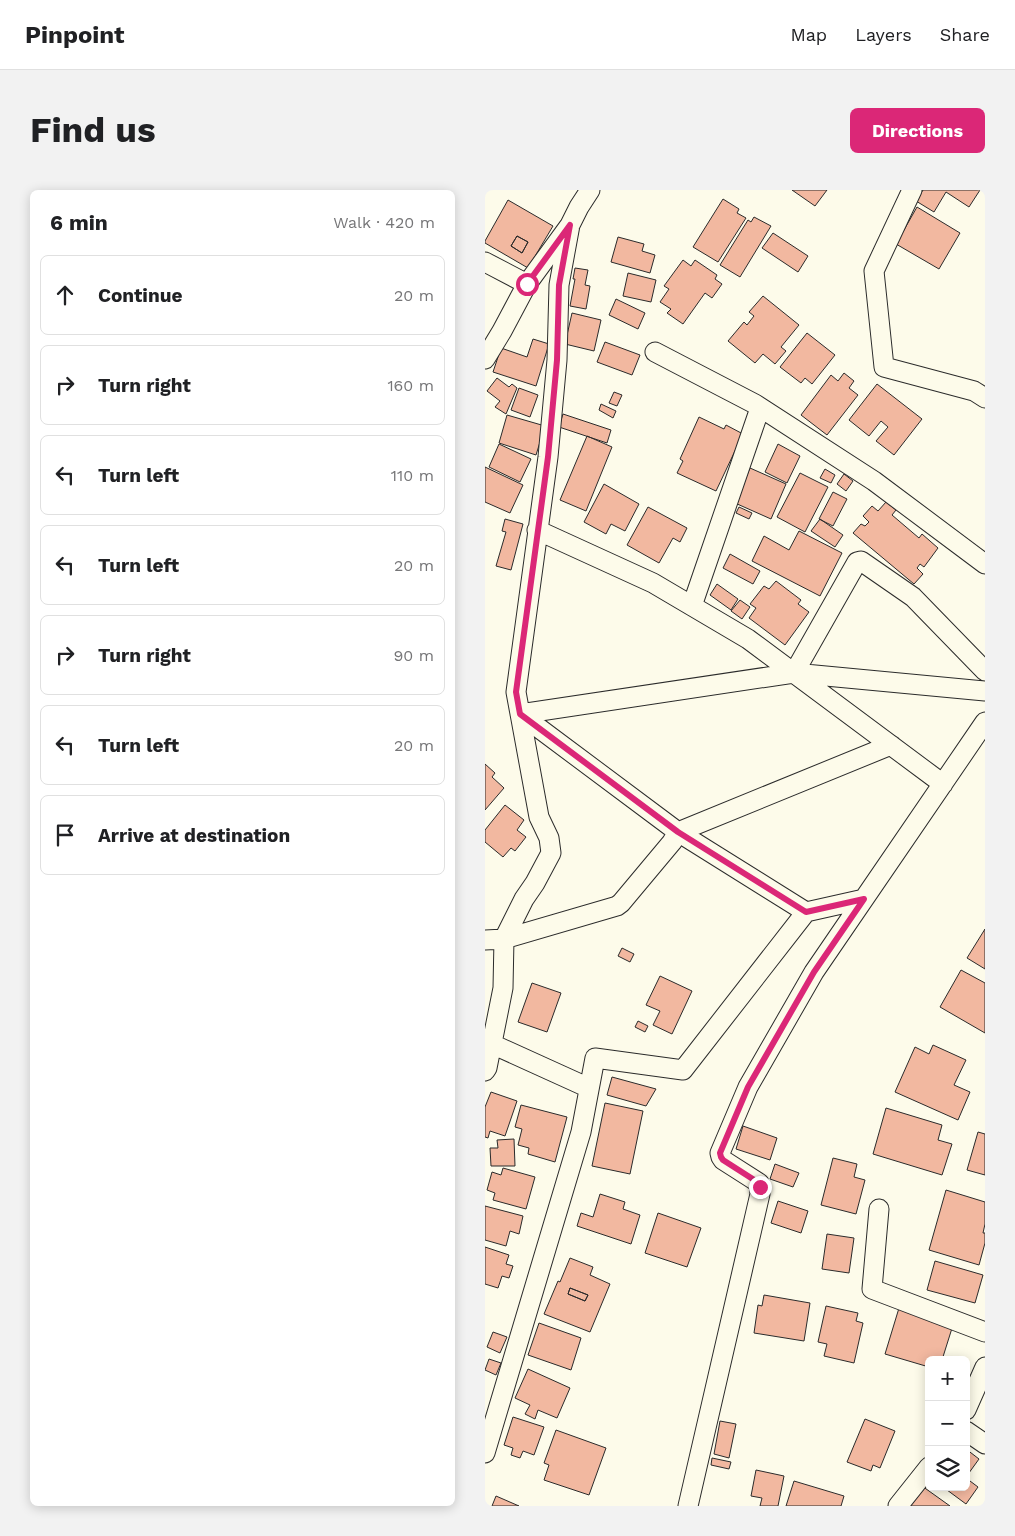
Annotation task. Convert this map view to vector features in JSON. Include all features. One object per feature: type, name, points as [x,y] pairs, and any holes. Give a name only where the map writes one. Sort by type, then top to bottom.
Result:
[{"type":"street","points":[[485,359],[527,284],[570,225],[590,190]]},
{"type":"street","points":[[912,190],[874,271],[884,367],[974,391],[985,398]]},
{"type":"street","points":[[485,1072],[503,988],[504,939],[524,899],[551,853],[549,838],[539,817],[516,692],[548,457],[557,360],[559,285],[570,225]]},
{"type":"street","points":[[485,262],[527,284]]},
{"type":"street","points":[[655,352],[760,408],[874,481],[985,564]]},
{"type":"street","points":[[692,606],[760,408]]},
{"type":"street","points":[[537,530],[653,583],[747,639],[943,784]]},
{"type":"street","points":[[794,673],[857,562],[861,561],[913,597],[985,671]]},
{"type":"street","points":[[520,714],[794,673],[985,691]]},
{"type":"street","points":[[520,714],[678,832],[806,912]]},
{"type":"street","points":[[688,1506],[760,1194],[759,1183],[723,1160],[720,1153],[748,1087],[814,972],[985,722]]},
{"type":"street","points":[[485,940],[504,939],[617,906],[672,842],[678,832],[891,745]]},
{"type":"street","points":[[485,1453],[581,1132],[595,1058],[683,1070],[806,912],[864,899]]},
{"type":"street","points":[[492,1044],[589,1088]]},
{"type":"street","points":[[879,1209],[872,1289],[985,1332]]},
{"type":"street","points":[[970,1401],[985,1367]]},
{"type":"street","points":[[970,1434],[985,1444]]},
{"type":"street","points":[[898,1506],[925,1472]]},
{"type":"building","points":[[792,190],[827,190],[815,206]]},
{"type":"building","points":[[923,190],[980,190],[969,207],[946,192],[934,212],[916,201]]},
{"type":"building","points":[[723,199],[739,209],[737,213],[746,218],[718,262],[693,247]]},
{"type":"building","points":[[508,200],[553,226],[528,268],[485,243]],"holes":[[[517,236],[528,242],[522,253],[511,246]]]},
{"type":"building","points":[[917,207],[960,233],[939,269],[896,244]]},
{"type":"building","points":[[754,217],[771,226],[740,277],[720,265],[748,220],[751,222]]},
{"type":"building","points":[[773,233],[808,256],[798,272],[762,248]]},
{"type":"building","points":[[517,236],[528,242],[522,253],[511,246]]},
{"type":"building","points":[[618,237],[644,244],[642,251],[655,255],[650,273],[611,262]]},
{"type":"building","points":[[683,260],[691,266],[695,260],[717,275],[715,279],[722,284],[712,298],[705,293],[683,324],[667,313],[671,309],[660,302],[669,289],[664,286]]},
{"type":"building","points":[[575,268],[588,270],[585,285],[590,286],[586,309],[570,306]]},
{"type":"building","points":[[628,273],[656,280],[651,302],[623,296]]},
{"type":"building","points":[[763,296],[799,325],[781,347],[786,351],[775,364],[763,354],[755,363],[728,341],[744,322],[747,325],[754,316],[749,312]]},
{"type":"building","points":[[616,299],[645,313],[638,329],[609,315]]},
{"type":"building","points":[[572,313],[601,320],[594,351],[565,344]]},
{"type":"building","points":[[807,333],[835,355],[812,384],[805,378],[801,383],[780,367]]},
{"type":"building","points":[[533,339],[549,344],[536,386],[493,372],[501,348],[527,357]]},
{"type":"building","points":[[605,342],[640,355],[632,375],[597,362]]},
{"type":"building","points":[[844,373],[854,381],[849,388],[858,395],[827,435],[801,415],[831,375],[838,381]]},
{"type":"building","points":[[497,378],[509,387],[512,384],[517,388],[506,414],[495,407],[500,401],[487,391]]},
{"type":"building","points":[[877,384],[922,419],[894,455],[876,441],[888,427],[881,421],[869,436],[849,420]]},
{"type":"building","points":[[519,388],[538,395],[530,417],[511,410]]},
{"type":"building","points":[[614,392],[622,395],[617,406],[609,403]]},
{"type":"building","points":[[601,404],[616,411],[613,418],[599,410]]},
{"type":"building","points":[[563,414],[611,430],[607,443],[559,427]]},
{"type":"building","points":[[507,415],[545,426],[536,455],[499,443]]},
{"type":"building","points":[[699,417],[724,429],[726,425],[743,434],[716,491],[677,473],[683,461],[680,459]]},
{"type":"building","points":[[587,436],[612,447],[586,511],[560,500]]},
{"type":"building","points":[[499,444],[531,459],[520,482],[489,467]]},
{"type":"building","points":[[778,444],[800,456],[787,483],[765,472]]},
{"type":"building","points":[[485,467],[523,485],[510,513],[485,502]]},
{"type":"building","points":[[750,468],[786,484],[771,519],[735,503]]},
{"type":"building","points":[[825,469],[835,475],[831,483],[820,478]]},
{"type":"building","points":[[800,473],[828,487],[805,532],[777,517]]},
{"type":"building","points":[[844,474],[853,481],[846,491],[837,484]]},
{"type":"building","points":[[604,484],[639,504],[625,531],[611,524],[606,534],[584,522]]},
{"type":"building","points":[[833,492],[847,499],[833,526],[819,519]]},
{"type":"building","points":[[886,502],[896,510],[892,515],[919,538],[922,534],[938,548],[924,567],[920,564],[917,568],[923,574],[914,584],[853,533],[861,524],[865,526],[869,522],[863,516],[872,506],[878,511]]},
{"type":"building","points":[[648,507],[687,528],[680,542],[673,538],[659,563],[627,545]]},
{"type":"building","points":[[739,507],[752,513],[749,519],[736,513]]},
{"type":"building","points":[[505,519],[523,524],[511,570],[496,566],[506,532],[502,531]]},
{"type":"building","points":[[820,519],[843,535],[835,547],[811,531]]},
{"type":"building","points":[[799,531],[842,553],[820,596],[752,561],[764,536],[789,550]]},
{"type":"building","points":[[730,554],[760,571],[753,584],[723,568]]},
{"type":"building","points":[[776,581],[801,600],[798,604],[809,612],[785,645],[749,618],[756,608],[750,604],[764,586],[769,589]]},
{"type":"building","points":[[717,584],[738,599],[731,610],[710,595]]},
{"type":"building","points":[[740,600],[750,607],[742,619],[731,611]]},
{"type":"building","points":[[485,764],[495,773],[492,777],[504,788],[485,810]]},
{"type":"building","points":[[505,805],[524,820],[517,830],[526,837],[515,851],[511,848],[503,857],[485,842],[485,830]]},
{"type":"building","points":[[985,929],[985,969],[967,958]]},
{"type":"building","points":[[622,948],[634,954],[630,962],[618,956]]},
{"type":"building","points":[[961,970],[985,983],[985,1033],[940,1007]]},
{"type":"building","points":[[660,976],[692,991],[672,1034],[653,1025],[660,1011],[646,1005]]},
{"type":"building","points":[[532,983],[561,993],[547,1032],[518,1022]]},
{"type":"building","points":[[638,1021],[648,1026],[645,1032],[635,1027]]},
{"type":"building","points":[[933,1045],[966,1060],[954,1085],[970,1092],[958,1120],[895,1092],[915,1047],[929,1054]]},
{"type":"building","points":[[612,1077],[656,1089],[646,1106],[607,1095]]},
{"type":"building","points":[[491,1092],[517,1101],[505,1136],[490,1131],[488,1138],[485,1137],[485,1107]]},
{"type":"building","points":[[605,1103],[643,1111],[630,1174],[592,1166]]},
{"type":"building","points":[[521,1105],[567,1117],[555,1162],[528,1154],[529,1148],[518,1145],[522,1129],[515,1127]]},
{"type":"building","points":[[886,1108],[942,1125],[938,1140],[952,1144],[942,1175],[873,1154]]},
{"type":"building","points":[[743,1126],[777,1138],[770,1160],[736,1149]]},
{"type":"building","points":[[978,1132],[985,1134],[985,1175],[967,1170]]},
{"type":"building","points":[[514,1139],[515,1166],[491,1166],[490,1148],[498,1148],[497,1140]]},
{"type":"building","points":[[833,1158],[857,1164],[854,1177],[865,1180],[856,1214],[821,1205]]},
{"type":"building","points":[[775,1164],[799,1173],[793,1187],[770,1179]]},
{"type":"building","points":[[503,1168],[535,1177],[526,1209],[493,1200],[495,1193],[487,1190],[492,1172],[501,1175]]},
{"type":"building","points":[[946,1190],[985,1202],[983,1233],[985,1233],[985,1243],[979,1265],[929,1250]]},
{"type":"building","points":[[600,1194],[625,1202],[623,1209],[640,1215],[631,1244],[577,1226],[581,1213],[593,1217]]},
{"type":"building","points":[[778,1201],[808,1211],[801,1233],[771,1223]]},
{"type":"building","points":[[485,1206],[523,1216],[519,1234],[510,1231],[506,1246],[485,1240]]},
{"type":"building","points":[[658,1213],[701,1228],[687,1267],[645,1253]]},
{"type":"building","points":[[827,1234],[854,1238],[849,1273],[822,1269]]},
{"type":"building","points":[[485,1247],[509,1255],[506,1264],[513,1266],[509,1278],[502,1276],[498,1288],[485,1284]]},
{"type":"building","points":[[570,1258],[593,1267],[590,1275],[610,1284],[590,1332],[544,1314],[558,1281],[560,1282]],"holes":[[[570,1288],[588,1295],[585,1301],[568,1294]]]},
{"type":"building","points":[[935,1261],[983,1275],[975,1303],[927,1290]]},
{"type":"building","points":[[570,1288],[588,1295],[585,1301],[568,1294]]},
{"type":"building","points":[[764,1295],[810,1303],[804,1341],[754,1333],[758,1305],[762,1306]]},
{"type":"building","points":[[826,1306],[858,1313],[856,1321],[863,1323],[854,1363],[824,1356],[827,1344],[818,1342]]},
{"type":"building","points":[[899,1308],[953,1325],[943,1356],[925,1356],[925,1366],[885,1354]]},
{"type":"building","points":[[539,1323],[581,1338],[571,1370],[528,1355]]},
{"type":"building","points":[[493,1332],[507,1337],[500,1353],[487,1347]]},
{"type":"building","points":[[489,1359],[501,1363],[496,1375],[485,1370]]},
{"type":"building","points":[[528,1369],[570,1388],[557,1418],[538,1410],[535,1419],[525,1414],[530,1405],[515,1398]]},
{"type":"building","points":[[513,1417],[544,1427],[534,1455],[523,1451],[520,1458],[511,1455],[513,1448],[504,1445]]},
{"type":"building","points":[[865,1419],[895,1431],[880,1468],[873,1465],[871,1471],[847,1462]]},
{"type":"building","points":[[720,1421],[736,1424],[729,1458],[714,1454]]},
{"type":"building","points":[[556,1430],[606,1448],[589,1495],[544,1480],[549,1465],[544,1463]]},
{"type":"building","points":[[970,1452],[979,1459],[970,1471]]},
{"type":"building","points":[[712,1458],[731,1462],[729,1469],[711,1465]]},
{"type":"building","points":[[756,1470],[784,1476],[778,1506],[760,1506],[762,1498],[751,1496]]},
{"type":"building","points":[[794,1481],[844,1496],[841,1506],[786,1506]]},
{"type":"building","points":[[970,1481],[978,1487],[966,1504],[948,1491],[970,1491]]},
{"type":"building","points":[[922,1486],[925,1491],[929,1491],[950,1506],[907,1506]]},
{"type":"building","points":[[496,1496],[519,1506],[492,1506]]},
{"type":"route","points":[[527,284],[570,225],[559,285],[557,360],[548,457],[516,692],[520,714],[678,832],[806,912],[864,899],[814,972],[748,1087],[720,1153],[723,1160],[759,1183],[760,1187]]}]
